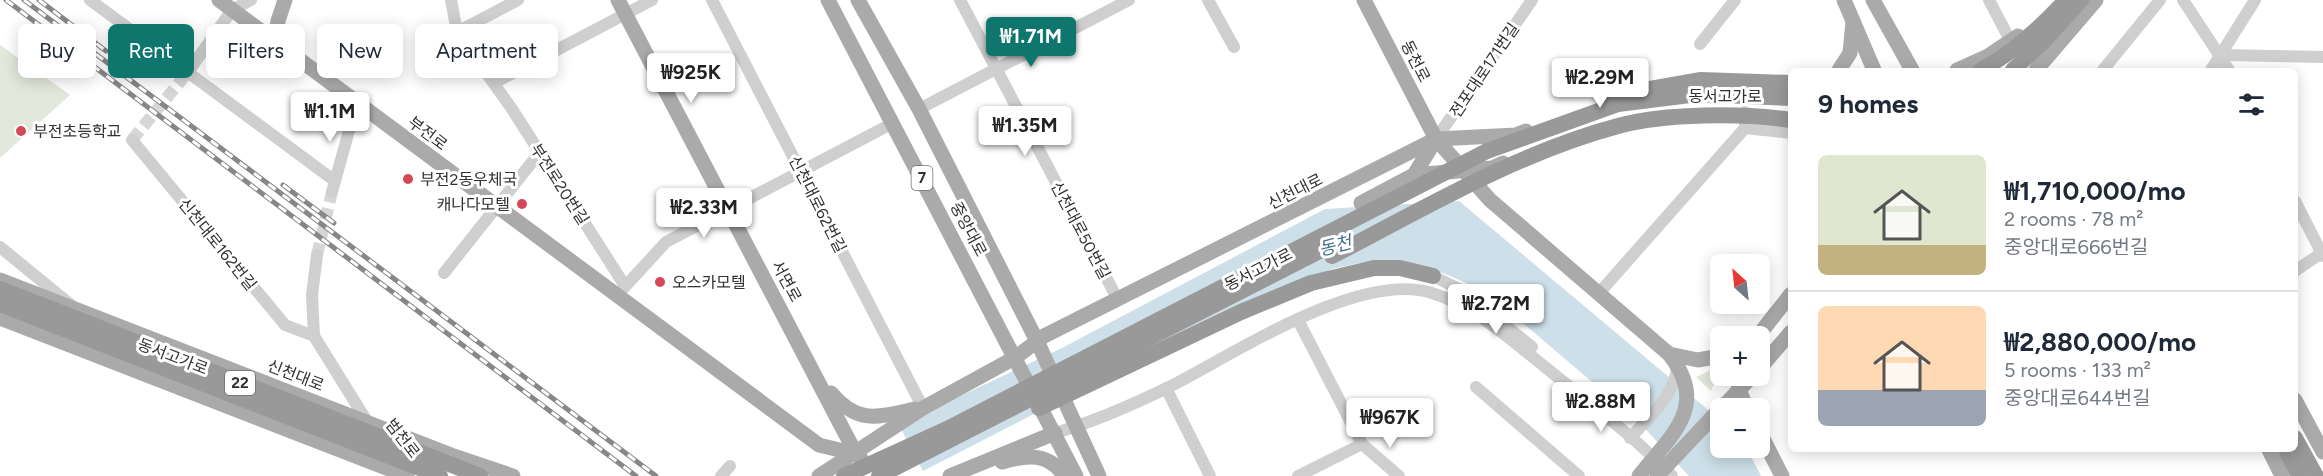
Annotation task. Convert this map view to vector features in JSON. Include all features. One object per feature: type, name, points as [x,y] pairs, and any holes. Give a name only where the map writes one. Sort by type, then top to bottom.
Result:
[{"type":"highway","points":[[1985,68],[2000,60],[2066,0]]},
{"type":"highway","points":[[2015,68],[2045,40],[2081,0]]},
{"type":"highway","points":[[1487,151],[1521,127],[1615,93],[1701,80],[1788,83]]},
{"type":"highway","name":"동서고가로","points":[[844,476],[947,429],[1487,151],[1618,104],[1698,94],[1788,98]]},
{"type":"highway","name":"동서고가로","points":[[880,476],[1492,161],[1619,114],[1699,104],[1788,108]]},
{"type":"highway","points":[[1255,285],[1306,270],[1506,167],[1556,146],[1621,126],[1698,116],[1788,120]]},
{"type":"highway","points":[[834,476],[1361,203]]},
{"type":"highway","points":[[978,427],[1023,416],[1241,312],[1311,283],[1374,268],[1400,268],[1433,276]]},
{"type":"highway","name":"동서고가로","points":[[0,289],[480,476]]},
{"type":"highway","name":"동서고가로","points":[[0,303],[440,476]]},
{"type":"highway","points":[[2298,443],[2316,476]]},
{"type":"highway","points":[[2287,452],[2299,476]]},
{"type":"main road","name":"부전로","points":[[219,0],[250,24]]},
{"type":"main road","points":[[278,24],[285,0]]},
{"type":"main road","name":"중앙대로","points":[[828,0],[1076,476]]},
{"type":"main road","name":"중앙대로","points":[[858,0],[919,109],[1037,341],[1099,476]]},
{"type":"main road","name":"동천로","points":[[1364,0],[1436,140],[1490,200],[1600,292],[1674,365]]},
{"type":"main road","points":[[1844,0],[1873,68]]},
{"type":"main road","points":[[1873,0],[1911,68]]},
{"type":"main road","points":[[1998,68],[2017,51],[2056,0]]},
{"type":"main road","points":[[2042,68],[2096,0]]},
{"type":"main road","name":"서면로","points":[[621,7],[856,454]]},
{"type":"main road","points":[[1961,68],[2011,42],[2043,15]]},
{"type":"main road","points":[[1842,68],[1850,53],[1853,19]]},
{"type":"main road","points":[[1902,54],[1921,68]]},
{"type":"main road","name":"부전로","points":[[305,65],[497,207],[621,291],[819,445],[856,454]]},
{"type":"main road","name":"신천대로","points":[[819,476],[856,454],[923,408],[1016,357],[1037,341],[1436,140],[1516,135],[1615,100],[1700,87],[1788,90]]},
{"type":"main road","points":[[1361,203],[1414,175],[1492,168],[1555,142],[1620,120],[1699,109],[1788,113]]},
{"type":"main road","points":[[1414,175],[1436,140]]},
{"type":"main road","name":"신천대로","points":[[0,280],[368,423],[513,476]]},
{"type":"main road","points":[[1765,326],[1788,297]]},
{"type":"main road","points":[[1755,326],[1777,309]]},
{"type":"main road","points":[[0,318],[409,476]]},
{"type":"main road","points":[[1770,356],[1788,335]]},
{"type":"main road","points":[[1662,470],[1682,423],[1688,390],[1674,365],[1710,358]]},
{"type":"main road","name":"서면로","points":[[813,369],[841,404],[860,416],[886,415],[923,408]]},
{"type":"main road","points":[[2298,406],[2323,452]]},
{"type":"main road","points":[[1639,476],[1662,470],[1710,420]]},
{"type":"main road","name":"범천로","points":[[368,423],[409,476]]},
{"type":"main road","points":[[950,476],[1055,433]]},
{"type":"main road","points":[[2270,452],[2282,476]]},
{"type":"main road","points":[[1770,453],[1782,476]]},
{"type":"main road","points":[[856,454],[880,476]]},
{"type":"main road","points":[[967,468],[985,468],[1035,456],[1048,459],[1064,476]]},
{"type":"street","points":[[90,0],[123,24]]},
{"type":"street","points":[[194,64],[232,10],[251,0]]},
{"type":"street","name":"부전로20번길","points":[[451,0],[456,24]]},
{"type":"street","points":[[472,24],[518,0]]},
{"type":"street","points":[[494,83],[540,58],[621,7],[652,0]]},
{"type":"street","name":"신천대로62번길","points":[[712,0],[923,408]]},
{"type":"street","name":"신천대로50번길","points":[[960,0],[1118,300]]},
{"type":"street","points":[[919,109],[1129,0]]},
{"type":"street","points":[[1208,0],[1234,46]]},
{"type":"street","name":"전포대로171번길","points":[[1436,140],[1532,0]]},
{"type":"street","points":[[1700,44],[1735,0]]},
{"type":"street","points":[[1989,0],[2011,42]]},
{"type":"street","points":[[2105,68],[2160,0]]},
{"type":"street","points":[[2183,0],[2228,68]]},
{"type":"street","points":[[2212,68],[2255,0]]},
{"type":"street","points":[[2221,55],[2323,57]]},
{"type":"street","points":[[194,77],[333,187],[357,102]]},
{"type":"street","name":"부전로20번길","points":[[490,78],[540,152],[621,291]]},
{"type":"street","points":[[1600,292],[1744,128],[1745,112]]},
{"type":"street","points":[[621,291],[666,242],[893,123]]},
{"type":"street","points":[[1744,128],[1788,133]]},
{"type":"street","name":"신천대로162번길","points":[[132,140],[285,325],[314,336]]},
{"type":"street","points":[[444,273],[540,152]]},
{"type":"street","points":[[2298,207],[2322,253],[2298,270]]},
{"type":"street","points":[[2298,223],[2310,230]]},
{"type":"street","points":[[0,247],[76,309]]},
{"type":"street","points":[[317,255],[312,295],[314,336],[368,423]]},
{"type":"street","points":[[1433,276],[1463,291],[1503,321],[1540,355],[1567,385]]},
{"type":"street","points":[[1055,433],[1075,427],[1166,388],[1336,301],[1368,292],[1429,292],[1466,308],[1504,334],[1567,385],[1634,434],[1662,470]]},
{"type":"street","points":[[1298,320],[1362,444],[1399,476]]},
{"type":"street","points":[[1634,434],[1670,393],[1674,365]]},
{"type":"street","points":[[1476,387],[1579,476]]},
{"type":"street","points":[[1166,388],[1210,476]]},
{"type":"street","points":[[1298,476],[1362,444]]},
{"type":"street","points":[[721,476],[730,466]]},
{"type":"shaded area","name":"부전초등학교","points":[[0,45],[18,58],[18,78],[46,78],[70,95],[0,158]]},
{"type":"shaded area","points":[[1710,371],[1710,386],[1713,386],[1711,391],[1696,377]]},
{"type":"water","name":"동천","points":[[1459,201],[1710,412],[1710,458],[1752,458],[1761,476],[1689,476],[1637,420],[1485,291],[1443,273],[1381,262],[1359,263],[1332,269],[1246,305],[923,471],[899,425],[1062,348],[1325,209]]},
{"type":"tunnel","points":[[132,140],[183,78]]},
{"type":"tunnel","points":[[317,255],[332,192]]},
{"type":"railway","points":[[6,0],[636,476]]},
{"type":"railway","points":[[24,0],[656,476]]},
{"type":"railway","points":[[39,0],[106,51]]},
{"type":"railway","points":[[283,185],[334,223]]},
{"type":"place","name":"부전초등학교","points":[[21,131]]},
{"type":"place","name":"부전2동우체국","points":[[408,179]]},
{"type":"place","name":"캐나다모텔","points":[[522,204]]},
{"type":"place","name":"오스카모텔","points":[[660,282]]}]
